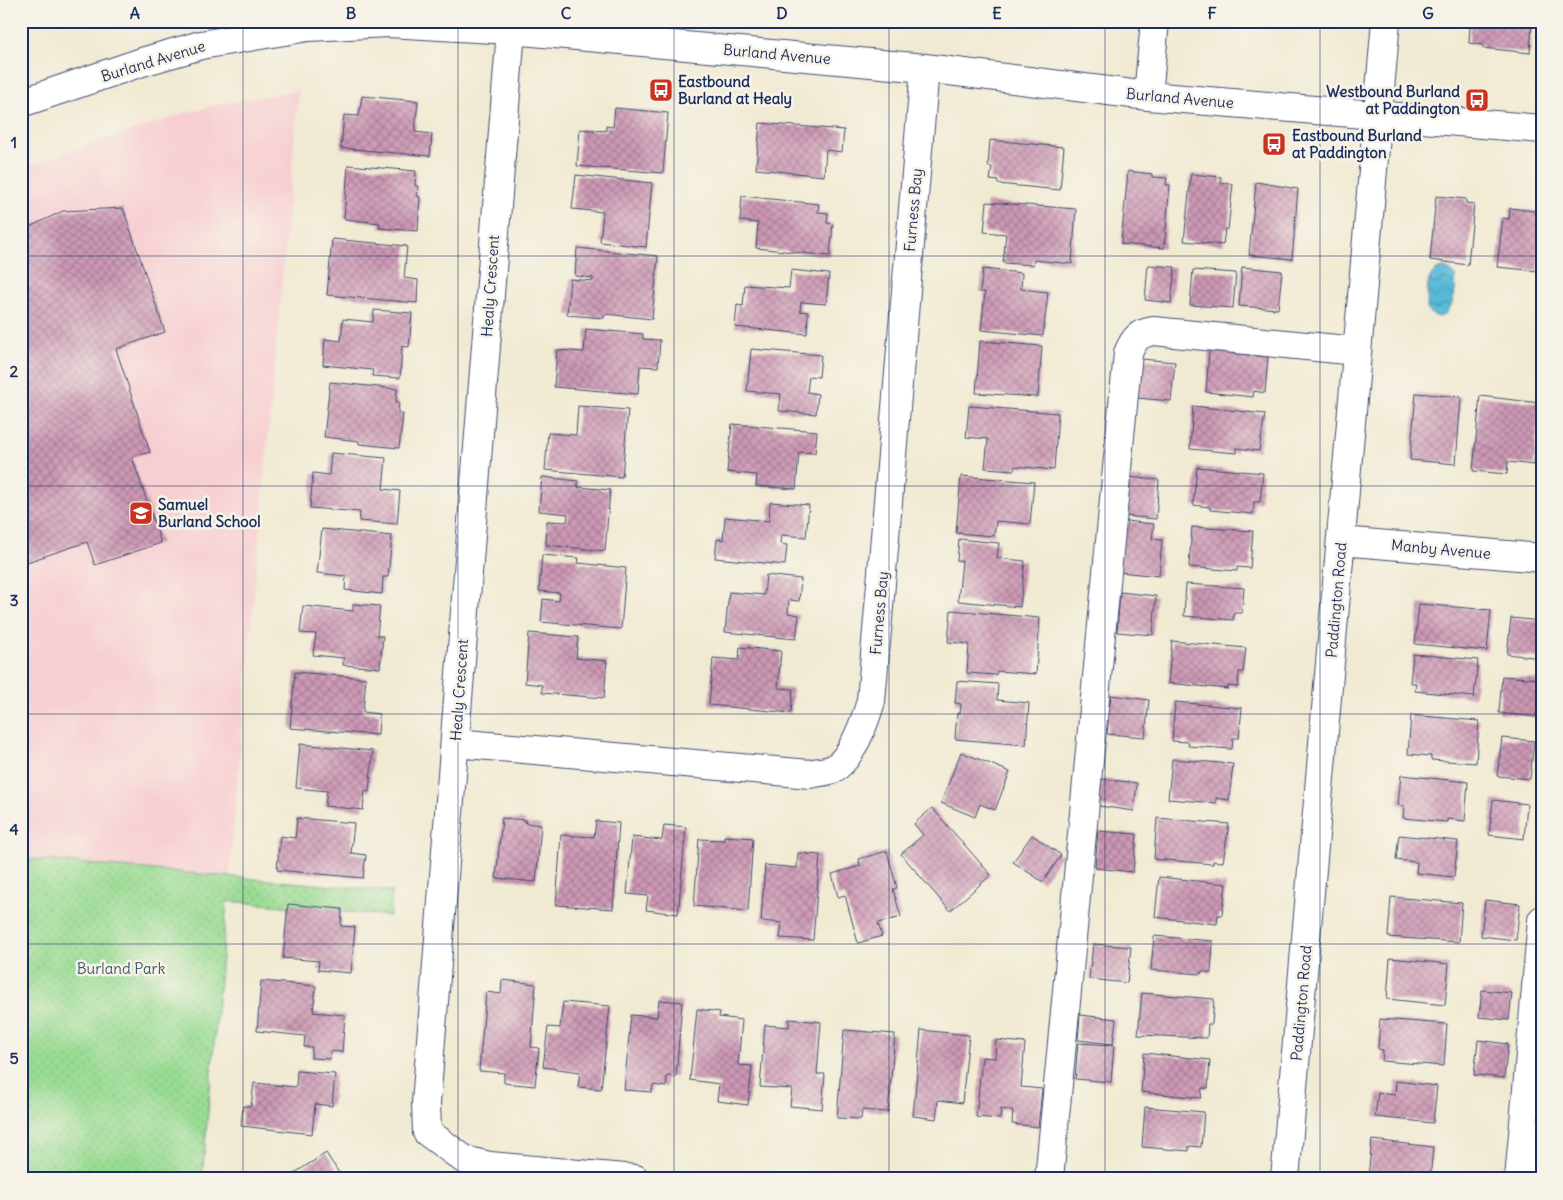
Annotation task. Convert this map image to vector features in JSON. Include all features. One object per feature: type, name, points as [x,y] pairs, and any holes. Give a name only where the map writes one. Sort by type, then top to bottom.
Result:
[{"type":"street","points":[[1148,96],[1155,21]]},
{"type":"street","name":"Paddington Road","points":[[1285,1179],[1386,21]]},
{"type":"street","name":"Burland Avenue","points":[[21,104],[171,53],[270,32],[308,27],[388,23],[510,30],[925,68],[1148,96],[1542,129]]},
{"type":"street","name":"Healy Crescent","points":[[510,30],[426,1102],[426,1132],[465,1160],[490,1166],[635,1179]]},
{"type":"street","name":"Furness Bay","points":[[454,743],[810,774],[833,769],[845,756],[862,731],[871,701],[925,68]]},
{"type":"street","points":[[1049,1179],[1128,353],[1134,338],[1142,332],[1154,331],[1358,351]]},
{"type":"street","name":"Manby Avenue","points":[[1341,541],[1542,558]]},
{"type":"street","points":[[1519,1179],[1542,920]]},
{"type":"shaded area","name":"Samuel Burland School","points":[[299,90],[229,877],[21,858],[21,168],[182,114],[221,104]]},
{"type":"green space","name":"Burland Park","points":[[21,858],[392,891],[390,916],[227,901],[202,1179],[21,1179]]},
{"type":"water","points":[[1444,268],[1454,274],[1454,297],[1447,313],[1435,316],[1427,309],[1428,283],[1433,273]]},
{"type":"building","points":[[1473,21],[1532,21],[1530,53],[1483,48],[1483,45],[1469,43],[1470,27],[1473,27]]},
{"type":"building","points":[[362,96],[418,101],[415,132],[432,134],[430,156],[341,148],[344,115],[359,116]]},
{"type":"building","points":[[615,108],[668,113],[663,173],[577,166],[580,129],[606,131],[606,126],[613,127]]},
{"type":"building","points":[[760,123],[844,130],[842,152],[826,150],[824,176],[756,169]]},
{"type":"building","points":[[990,140],[1064,147],[1060,190],[998,184],[998,181],[990,180],[992,167],[988,166]]},
{"type":"building","points":[[348,165],[416,171],[415,186],[418,186],[417,196],[420,197],[418,231],[379,228],[380,223],[344,219]]},
{"type":"building","points":[[1128,171],[1152,174],[1152,177],[1167,178],[1166,185],[1170,185],[1164,248],[1121,244]]},
{"type":"building","points":[[1191,174],[1221,177],[1221,183],[1233,184],[1228,229],[1225,229],[1223,245],[1184,241]]},
{"type":"building","points":[[576,175],[652,183],[646,247],[600,242],[603,212],[572,209]]},
{"type":"building","points":[[1256,182],[1298,189],[1292,259],[1249,255]]},
{"type":"building","points":[[742,196],[819,204],[818,212],[828,213],[827,223],[833,224],[830,256],[756,248],[758,223],[740,221]]},
{"type":"building","points":[[1436,196],[1466,199],[1466,203],[1474,204],[1468,265],[1430,260]]},
{"type":"building","points":[[987,202],[1076,209],[1072,264],[1034,260],[1033,265],[1003,263],[1006,234],[984,232]]},
{"type":"building","points":[[123,208],[165,332],[116,349],[150,452],[132,457],[161,543],[95,565],[87,542],[21,564],[21,231],[63,211]]},
{"type":"building","points":[[1510,208],[1542,212],[1538,271],[1497,267],[1503,218],[1509,219]]},
{"type":"building","points":[[332,239],[407,246],[404,278],[418,280],[417,303],[327,295]]},
{"type":"building","points":[[577,248],[658,256],[652,319],[605,314],[604,318],[567,315],[570,279],[593,281],[593,278],[575,276]]},
{"type":"building","points":[[1148,265],[1175,267],[1171,303],[1145,300]]},
{"type":"building","points":[[1242,267],[1282,271],[1278,309],[1239,306]]},
{"type":"building","points":[[983,269],[1022,273],[1021,289],[1048,292],[1043,336],[981,330],[985,292],[980,292]]},
{"type":"building","points":[[791,270],[829,274],[826,304],[801,302],[800,311],[808,312],[807,334],[735,327],[737,305],[743,306],[745,285],[789,288]]},
{"type":"building","points":[[1193,270],[1236,273],[1233,308],[1190,305]]},
{"type":"building","points":[[374,310],[412,313],[409,347],[402,346],[400,378],[372,376],[373,370],[323,365],[325,339],[341,341],[343,319],[373,322]]},
{"type":"building","points":[[586,329],[643,334],[643,339],[660,340],[658,367],[640,366],[638,394],[554,387],[557,350],[584,352]]},
{"type":"building","points":[[980,341],[1042,346],[1038,397],[976,393]]},
{"type":"building","points":[[751,349],[821,355],[819,377],[809,376],[807,392],[818,394],[816,414],[779,411],[781,394],[747,391]]},
{"type":"building","points":[[1209,351],[1268,357],[1265,393],[1254,391],[1253,397],[1206,392]]},
{"type":"building","points":[[1141,359],[1175,362],[1171,401],[1137,398]]},
{"type":"building","points":[[330,382],[397,389],[396,402],[399,402],[398,414],[403,414],[399,448],[359,444],[359,441],[324,437]]},
{"type":"building","points":[[1416,393],[1461,397],[1456,464],[1410,460]]},
{"type":"building","points":[[1480,396],[1540,403],[1534,465],[1508,462],[1507,474],[1473,471]]},
{"type":"building","points":[[578,406],[628,410],[622,477],[545,470],[548,433],[576,435]]},
{"type":"building","points":[[969,406],[1058,413],[1054,470],[1015,466],[1014,470],[985,468],[988,439],[966,437]]},
{"type":"building","points":[[1193,406],[1265,414],[1259,451],[1237,448],[1237,453],[1190,449]]},
{"type":"building","points":[[732,424],[817,431],[815,453],[799,452],[796,489],[756,486],[757,475],[727,472]]},
{"type":"building","points":[[331,453],[386,458],[383,489],[400,491],[397,524],[359,521],[360,512],[310,508],[313,473],[329,475]]},
{"type":"building","points":[[1197,467],[1263,473],[1260,502],[1254,502],[1253,514],[1210,510],[1210,507],[1193,505]]},
{"type":"building","points":[[961,476],[1034,482],[1030,524],[996,521],[994,536],[956,533]]},
{"type":"building","points":[[542,477],[578,481],[578,487],[610,490],[605,551],[546,545],[547,521],[567,522],[568,514],[539,511]]},
{"type":"building","points":[[1128,477],[1159,480],[1156,519],[1125,516]]},
{"type":"building","points":[[770,502],[809,505],[806,537],[781,535],[780,544],[787,545],[785,565],[715,558],[717,539],[723,540],[725,517],[769,521]]},
{"type":"building","points":[[1125,521],[1154,524],[1152,539],[1162,540],[1159,576],[1119,572]]},
{"type":"building","points":[[1192,527],[1253,531],[1250,568],[1237,567],[1237,571],[1189,567]]},
{"type":"building","points":[[322,529],[392,536],[388,577],[383,577],[382,594],[345,590],[346,576],[317,573]]},
{"type":"building","points":[[959,539],[999,543],[997,558],[1025,561],[1020,607],[958,601],[962,561],[957,561]]},
{"type":"building","points":[[542,555],[579,558],[578,563],[626,568],[621,629],[541,622],[543,599],[559,601],[560,593],[539,591]]},
{"type":"building","points":[[766,575],[801,579],[799,601],[789,600],[788,613],[799,615],[796,639],[725,632],[729,592],[764,595]]},
{"type":"building","points":[[1186,584],[1244,588],[1242,613],[1234,613],[1233,620],[1184,616]]},
{"type":"building","points":[[1120,592],[1156,596],[1153,635],[1117,632]]},
{"type":"building","points":[[353,604],[380,606],[377,636],[383,636],[380,668],[343,665],[344,658],[313,655],[316,634],[300,633],[303,606],[353,611]]},
{"type":"building","points":[[1419,604],[1491,610],[1487,651],[1415,644]]},
{"type":"building","points":[[951,610],[1040,618],[1036,674],[997,671],[996,675],[967,673],[969,644],[948,642]]},
{"type":"building","points":[[1511,618],[1542,621],[1541,658],[1507,654]]},
{"type":"building","points":[[529,633],[578,637],[576,658],[607,661],[604,698],[542,693],[542,685],[525,683]]},
{"type":"building","points":[[1172,641],[1246,648],[1243,672],[1239,672],[1238,687],[1228,686],[1228,689],[1168,683]]},
{"type":"building","points":[[740,647],[781,651],[778,688],[793,689],[791,713],[709,705],[713,658],[739,660]]},
{"type":"building","points":[[1413,654],[1478,660],[1474,697],[1415,691],[1416,683],[1410,683]]},
{"type":"building","points":[[295,672],[366,678],[363,712],[379,714],[378,735],[290,728]]},
{"type":"building","points":[[1502,676],[1540,679],[1536,717],[1499,713]]},
{"type":"building","points":[[957,681],[998,684],[997,700],[1029,703],[1026,745],[955,739],[957,713],[960,714],[961,704],[955,703]]},
{"type":"building","points":[[1111,695],[1149,700],[1145,737],[1107,734]]},
{"type":"building","points":[[1175,702],[1242,708],[1239,738],[1233,738],[1232,749],[1188,746],[1189,742],[1172,741]]},
{"type":"building","points":[[1411,715],[1479,721],[1476,763],[1431,760],[1431,756],[1408,754]]},
{"type":"building","points":[[1502,738],[1534,741],[1530,779],[1497,776]]},
{"type":"building","points":[[300,744],[373,751],[369,792],[365,791],[363,810],[325,806],[327,791],[296,788]]},
{"type":"building","points":[[961,752],[1010,772],[995,810],[980,804],[975,817],[941,803]]},
{"type":"building","points":[[1172,759],[1233,764],[1229,800],[1216,798],[1216,803],[1168,799]]},
{"type":"building","points":[[1401,775],[1468,782],[1465,821],[1447,819],[1447,822],[1403,818],[1404,806],[1398,805]]},
{"type":"building","points":[[1102,779],[1137,783],[1134,811],[1099,806]]},
{"type":"building","points":[[1493,800],[1527,804],[1524,839],[1489,835]]},
{"type":"building","points":[[932,808],[991,875],[950,911],[901,854],[923,835],[914,824]]},
{"type":"building","points":[[297,818],[354,823],[351,853],[366,855],[363,878],[277,870],[280,836],[295,838]]},
{"type":"building","points":[[502,818],[526,820],[525,823],[541,825],[536,882],[496,878]]},
{"type":"building","points":[[1157,818],[1229,824],[1223,862],[1213,861],[1213,864],[1154,859]]},
{"type":"building","points":[[596,821],[619,823],[613,909],[556,905],[561,835],[594,837]]},
{"type":"building","points":[[664,825],[686,827],[678,914],[646,910],[648,896],[627,894],[632,837],[662,840]]},
{"type":"building","points":[[1098,831],[1137,834],[1133,872],[1095,868]]},
{"type":"building","points":[[1032,835],[1061,855],[1043,882],[1013,862]]},
{"type":"building","points":[[1399,835],[1458,841],[1454,877],[1416,873],[1417,862],[1396,860]]},
{"type":"building","points":[[724,836],[753,838],[748,911],[694,906],[699,839],[724,840]]},
{"type":"building","points":[[887,851],[897,888],[893,889],[901,917],[878,923],[882,936],[858,943],[845,895],[838,897],[832,874],[860,866],[859,859]]},
{"type":"building","points":[[798,853],[820,855],[813,940],[780,938],[782,923],[761,921],[765,865],[797,868]]},
{"type":"building","points":[[1159,877],[1226,884],[1222,915],[1218,915],[1217,924],[1155,917]]},
{"type":"building","points":[[1391,897],[1462,903],[1459,942],[1388,937]]},
{"type":"building","points":[[1485,900],[1520,904],[1516,940],[1481,936]]},
{"type":"building","points":[[288,904],[342,909],[341,926],[355,927],[351,973],[318,970],[319,961],[283,958]]},
{"type":"building","points":[[1154,936],[1213,941],[1211,973],[1202,971],[1201,974],[1151,970]]},
{"type":"building","points":[[1093,944],[1131,947],[1127,983],[1089,979]]},
{"type":"building","points":[[1390,958],[1449,964],[1445,1005],[1387,999]]},
{"type":"building","points":[[502,980],[536,984],[531,1047],[539,1048],[535,1086],[504,1083],[504,1073],[479,1071],[486,992],[501,994]]},
{"type":"building","points":[[261,981],[316,986],[313,1012],[345,1015],[342,1052],[330,1051],[330,1059],[311,1058],[312,1047],[304,1047],[305,1036],[257,1031]]},
{"type":"building","points":[[1482,990],[1512,993],[1509,1020],[1479,1017]]},
{"type":"building","points":[[1142,993],[1214,999],[1212,1024],[1208,1024],[1207,1038],[1138,1035]]},
{"type":"building","points":[[659,1000],[682,1002],[676,1077],[667,1076],[666,1087],[653,1085],[652,1092],[624,1090],[631,1015],[657,1017]]},
{"type":"building","points":[[563,1002],[610,1006],[601,1089],[578,1087],[580,1072],[543,1067],[548,1027],[560,1028]]},
{"type":"building","points":[[697,1009],[720,1012],[719,1017],[742,1020],[738,1065],[752,1066],[748,1105],[717,1101],[719,1084],[690,1080]]},
{"type":"building","points":[[1080,1015],[1116,1019],[1113,1044],[1078,1040]]},
{"type":"building","points":[[789,1019],[821,1022],[817,1074],[825,1074],[822,1109],[790,1106],[792,1089],[760,1087],[765,1025],[789,1027]]},
{"type":"building","points":[[1380,1019],[1447,1024],[1444,1066],[1382,1061],[1383,1050],[1378,1049]]},
{"type":"building","points":[[844,1030],[895,1034],[888,1112],[862,1110],[861,1119],[837,1118]]},
{"type":"building","points":[[921,1030],[969,1035],[962,1103],[938,1100],[936,1119],[913,1116]]},
{"type":"building","points":[[996,1040],[1025,1043],[1021,1087],[1042,1089],[1038,1127],[1012,1124],[1013,1111],[1001,1109],[1000,1119],[976,1117],[982,1057],[995,1058]]},
{"type":"building","points":[[1478,1040],[1508,1044],[1504,1078],[1474,1075]]},
{"type":"building","points":[[1078,1043],[1114,1045],[1111,1082],[1075,1079]]},
{"type":"building","points":[[1144,1053],[1210,1060],[1208,1088],[1202,1088],[1201,1098],[1141,1092]]},
{"type":"building","points":[[297,1071],[335,1074],[332,1106],[315,1104],[312,1134],[241,1126],[243,1106],[251,1106],[254,1083],[296,1087]]},
{"type":"building","points":[[1396,1081],[1437,1086],[1433,1123],[1375,1117],[1378,1093],[1395,1095]]},
{"type":"building","points":[[1145,1107],[1204,1112],[1201,1147],[1189,1146],[1189,1151],[1142,1147]]},
{"type":"building","points":[[1372,1140],[1433,1147],[1430,1179],[1368,1177]]},
{"type":"building","points":[[326,1153],[343,1179],[296,1179],[293,1174]]},
{"type":"place","name":"Eastbound Burland at Healy","points":[[661,90]]},
{"type":"place","name":"Westbound Burland at Paddington","points":[[1477,100]]},
{"type":"place","name":"Eastbound Burland at Paddington","points":[[1274,144]]},
{"type":"place","name":"Samuel Burland School","points":[[141,513]]}]
